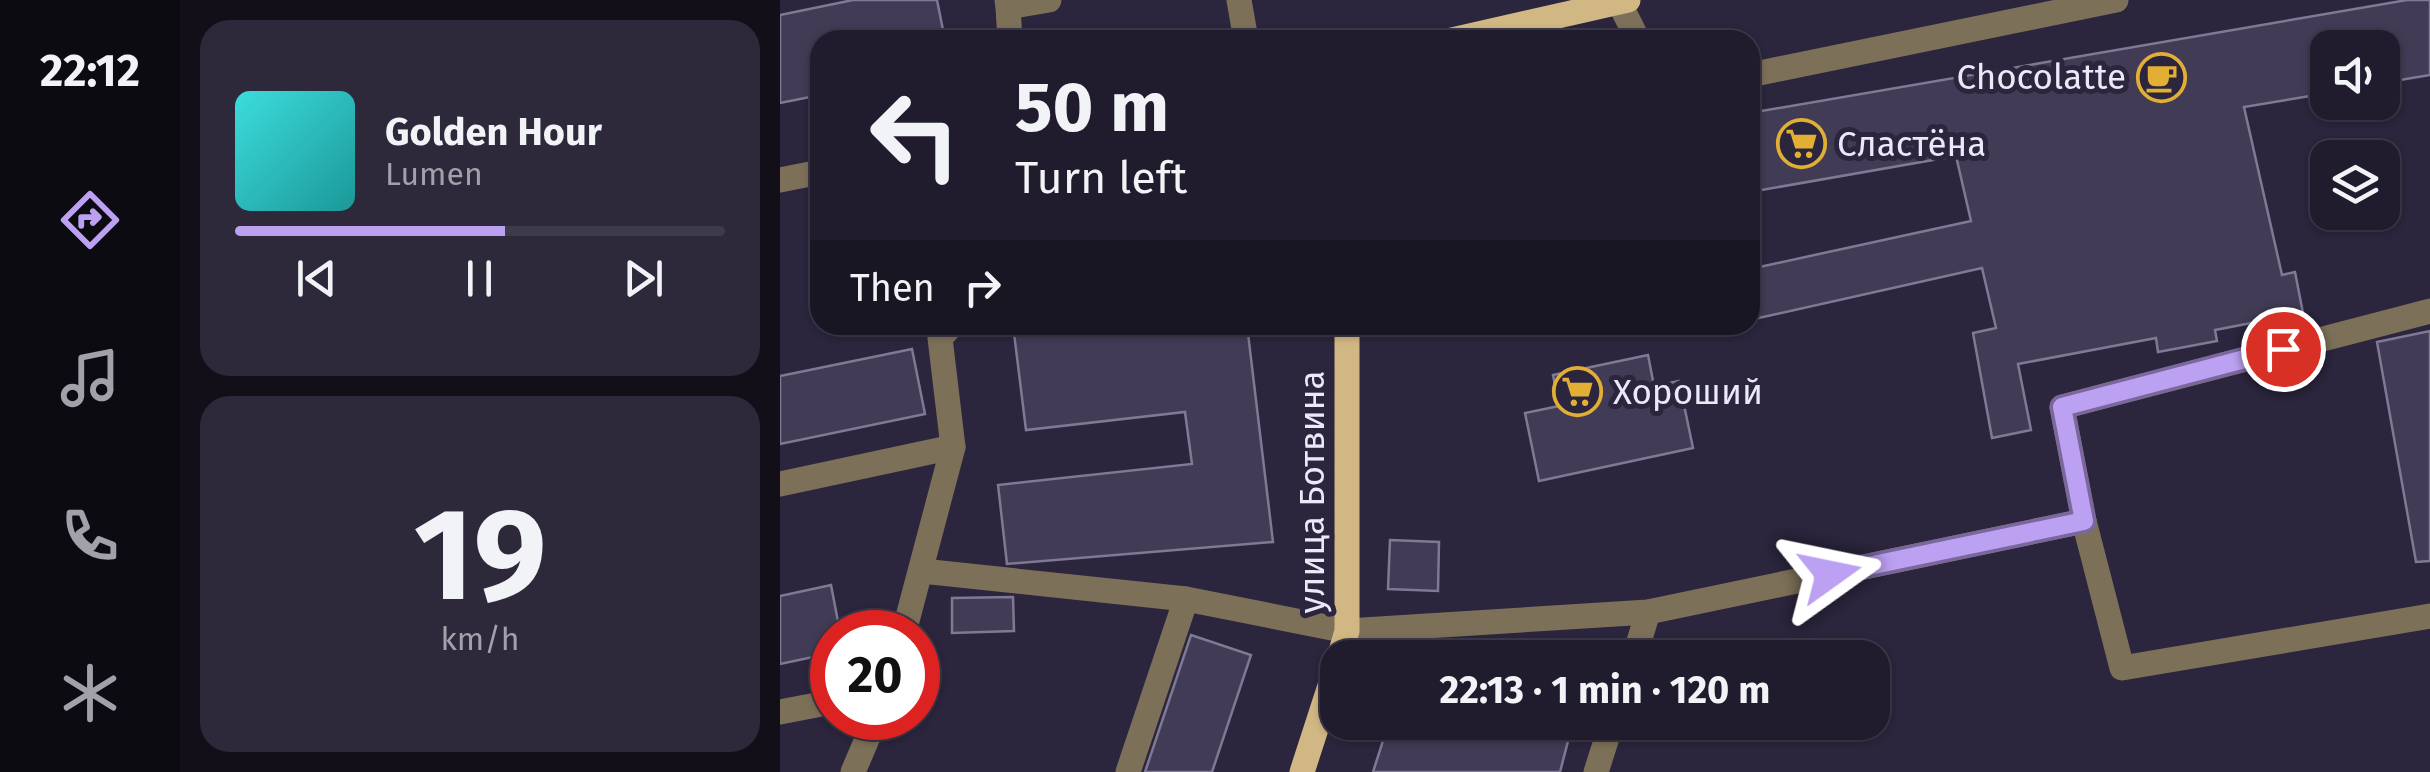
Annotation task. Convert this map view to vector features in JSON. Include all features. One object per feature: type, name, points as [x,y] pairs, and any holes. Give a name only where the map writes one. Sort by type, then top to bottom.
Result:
[{"type":"main road","points":[[1496,30],[1623,1]]},
{"type":"main road","name":"улица Ботвина","points":[[1344,640],[1347,335]]},
{"type":"main road","name":"улица Ботвина","points":[[1302,772],[1320,716]]},
{"type":"street","points":[[1009,30],[1007,4],[1049,0]]},
{"type":"street","points":[[1238,0],[1244,30]]},
{"type":"street","points":[[1760,74],[2116,0]]},
{"type":"street","points":[[1623,1],[1634,30]]},
{"type":"street","points":[[780,180],[810,174]]},
{"type":"street","points":[[2430,311],[2062,407],[2084,521],[2122,668],[2430,616]]},
{"type":"street","points":[[910,610],[953,446],[940,338],[943,335]]},
{"type":"street","points":[[780,484],[953,446]]},
{"type":"street","points":[[922,571],[1186,598],[1347,631],[1648,612],[2084,521]]},
{"type":"street","points":[[1128,772],[1186,598]]},
{"type":"street","points":[[1639,640],[1648,612]]},
{"type":"street","points":[[780,712],[810,706]]},
{"type":"street","points":[[853,772],[867,740]]},
{"type":"street","points":[[1596,772],[1606,740]]},
{"type":"building","points":[[853,0],[937,0],[943,30],[810,30],[810,97],[780,103],[780,15]]},
{"type":"building","points":[[2407,0],[2430,0],[2430,75],[2400,80],[2400,30],[2310,30],[2310,96],[2244,107],[2282,275],[2295,272],[2303,313],[2215,330],[2217,341],[2158,352],[2156,338],[2018,364],[2031,430],[1992,438],[1973,333],[1996,328],[1982,268],[1760,318],[1760,267],[1971,221],[1956,156],[1760,190],[1760,111]]},
{"type":"building","points":[[2430,331],[2430,561],[2416,562],[2377,342]]},
{"type":"building","points":[[1014,335],[1248,335],[1273,542],[1007,564],[998,485],[1192,464],[1185,412],[1026,430]]},
{"type":"building","points":[[912,349],[925,414],[780,444],[780,376]]},
{"type":"building","points":[[1648,355],[1654,386],[1679,381],[1693,448],[1539,481],[1525,413],[1559,406],[1553,375]]},
{"type":"building","points":[[1390,540],[1439,542],[1438,591],[1388,589]]},
{"type":"building","points":[[831,585],[836,610],[810,610],[810,658],[780,664],[780,596]]},
{"type":"building","points":[[1013,597],[1014,631],[952,633],[952,598]]},
{"type":"building","points":[[1191,635],[1251,655],[1212,772],[1145,772]]},
{"type":"building","points":[[1383,740],[1568,740],[1560,772],[1373,772]]},
{"type":"place","name":"Chocolatte","points":[[2161,77]]},
{"type":"place","name":"Сластёна","points":[[1802,144]]},
{"type":"place","name":"Хороший","points":[[1578,392]]},
{"type":"route","points":[[1830,574],[2084,521],[2062,407],[2283,349]]}]
